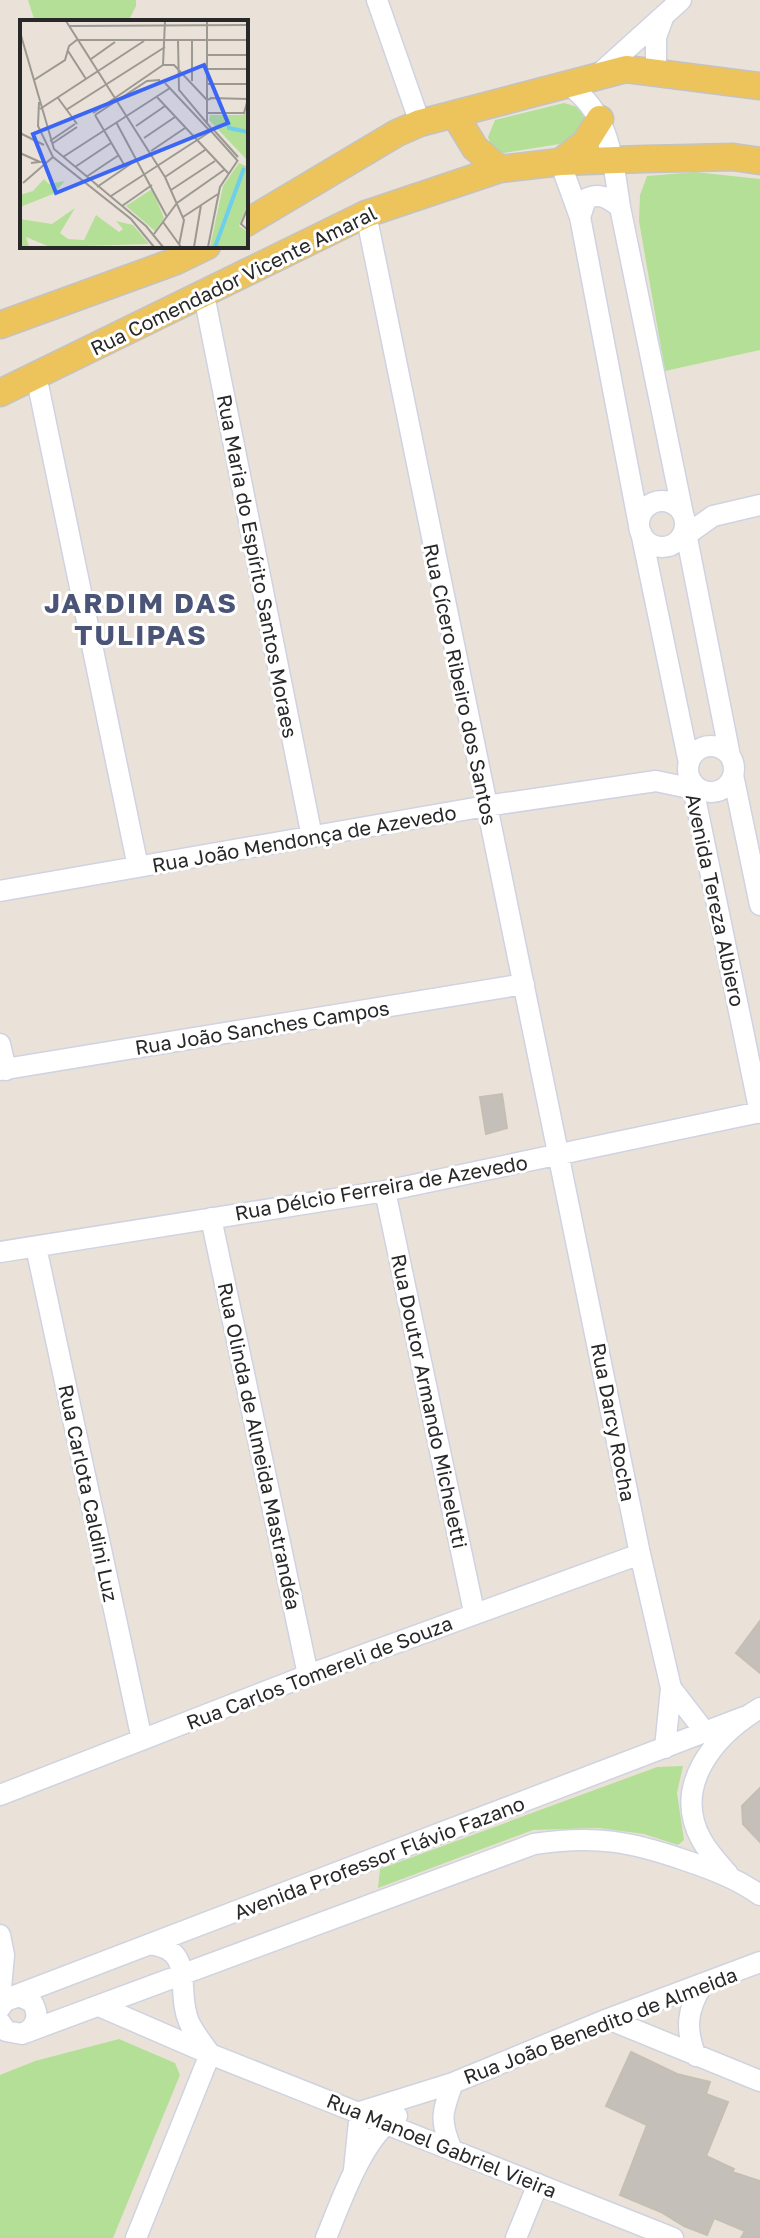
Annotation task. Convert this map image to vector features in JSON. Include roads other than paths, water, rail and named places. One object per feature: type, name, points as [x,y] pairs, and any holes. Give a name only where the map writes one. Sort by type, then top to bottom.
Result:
[{"type":"main road","points":[[248,222],[397,133],[598,75],[626,69],[656,71],[760,86]]},
{"type":"main road","points":[[447,117],[475,148],[500,169]]},
{"type":"main road","points":[[560,162],[585,143],[600,119]]},
{"type":"main road","name":"Rua Comendador Vicente Amaral","points":[[0,393],[366,214],[500,169],[560,162],[645,159],[733,157],[760,161]]},
{"type":"main road","points":[[0,325],[176,261],[203,248]]},
{"type":"street","points":[[377,0],[447,117]]},
{"type":"street","points":[[598,75],[681,0]]},
{"type":"street","points":[[656,71],[656,37],[665,14]]},
{"type":"street","points":[[569,85],[587,99],[600,119],[614,160]]},
{"type":"street","points":[[580,217],[586,199],[593,195],[619,203],[623,181],[629,171],[645,159]]},
{"type":"street","name":"Avenida Tereza Albiero","points":[[614,160],[619,203],[760,905]]},
{"type":"street","name":"Avenida Tereza Albiero","points":[[560,162],[580,217],[640,528],[694,773],[760,1112]]},
{"type":"street","name":"Rua Cícero Ribeiro dos Santos","points":[[366,214],[560,1154]]},
{"type":"street","name":"Rua Maria do Espírito Santos Moraes","points":[[204,295],[312,837]]},
{"type":"street","points":[[36,375],[138,867]]},
{"type":"street","points":[[661,501],[682,521],[668,547],[654,546],[644,538],[640,528],[643,512],[648,506],[661,501]]},
{"type":"street","points":[[682,521],[760,505]]},
{"type":"street","points":[[716,747],[731,766],[723,789],[709,793],[694,773],[702,748],[716,747]]},
{"type":"street","name":"Rua João Mendonça de Azevedo","points":[[656,781],[694,773]]},
{"type":"street","name":"Rua João Mendonça de Azevedo","points":[[0,891],[694,773]]},
{"type":"street","name":"Rua João Sanches Campos","points":[[3,1070],[524,984]]},
{"type":"street","points":[[0,1044],[3,1070]]},
{"type":"street","name":"Rua Délcio Ferreira de Azevedo","points":[[0,1252],[385,1191],[760,1112]]},
{"type":"street","name":"Rua Darcy Rocha","points":[[560,1154],[640,1554],[671,1688],[665,1748]]},
{"type":"street","name":"Rua Doutor Armando Micheletti","points":[[385,1191],[474,1612]]},
{"type":"street","name":"Rua Olinda de Almeida Mastrandéa","points":[[211,1218],[308,1675]]},
{"type":"street","name":"Rua Carlota Caldini Luz","points":[[36,1247],[142,1740]]},
{"type":"street","name":"Rua Carlos Tomereli de Souza","points":[[0,1795],[474,1612],[640,1554]]},
{"type":"street","name":"Rua Darcy Rocha","points":[[671,1688],[705,1732]]},
{"type":"street","points":[[752,1713],[710,1749],[692,1789],[694,1821],[701,1839],[729,1875],[760,1892]]},
{"type":"street","name":"Avenida Professor Flávio Fazano","points":[[10,2000],[752,1713]]},
{"type":"street","name":"Avenida Professor Flávio Fazano","points":[[0,2042],[534,1844],[583,1839],[621,1841],[729,1875]]},
{"type":"street","points":[[136,2238],[210,2054],[189,2022],[183,2000],[180,1962],[163,1946],[150,1944]]},
{"type":"street","points":[[0,2022],[11,2033],[24,2033],[35,2025],[37,2015],[35,2006],[10,2000],[2,1945]]},
{"type":"street","name":"Rua João Benedito de Almeida","points":[[354,2170],[360,2112],[453,2083],[608,2019],[702,1986],[755,1962]]},
{"type":"street","points":[[696,2056],[688,2038],[689,2020],[692,2002],[702,1986]]},
{"type":"street","name":"Rua Manoel Gabriel Vieira","points":[[99,2006],[210,2054],[673,2238]]},
{"type":"street","points":[[608,2019],[760,2081]]},
{"type":"street","name":"Rua João Benedito de Almeida","points":[[326,2238],[354,2170],[386,2122],[453,2083]]},
{"type":"street","name":"Rua João Benedito de Almeida","points":[[452,2150],[444,2130],[442,2112],[453,2083]]},
{"type":"street","points":[[516,2238],[538,2184]]},
{"type":"district","name":"JARDIM DAS TULIPAS","points":[[141,618]]}]
